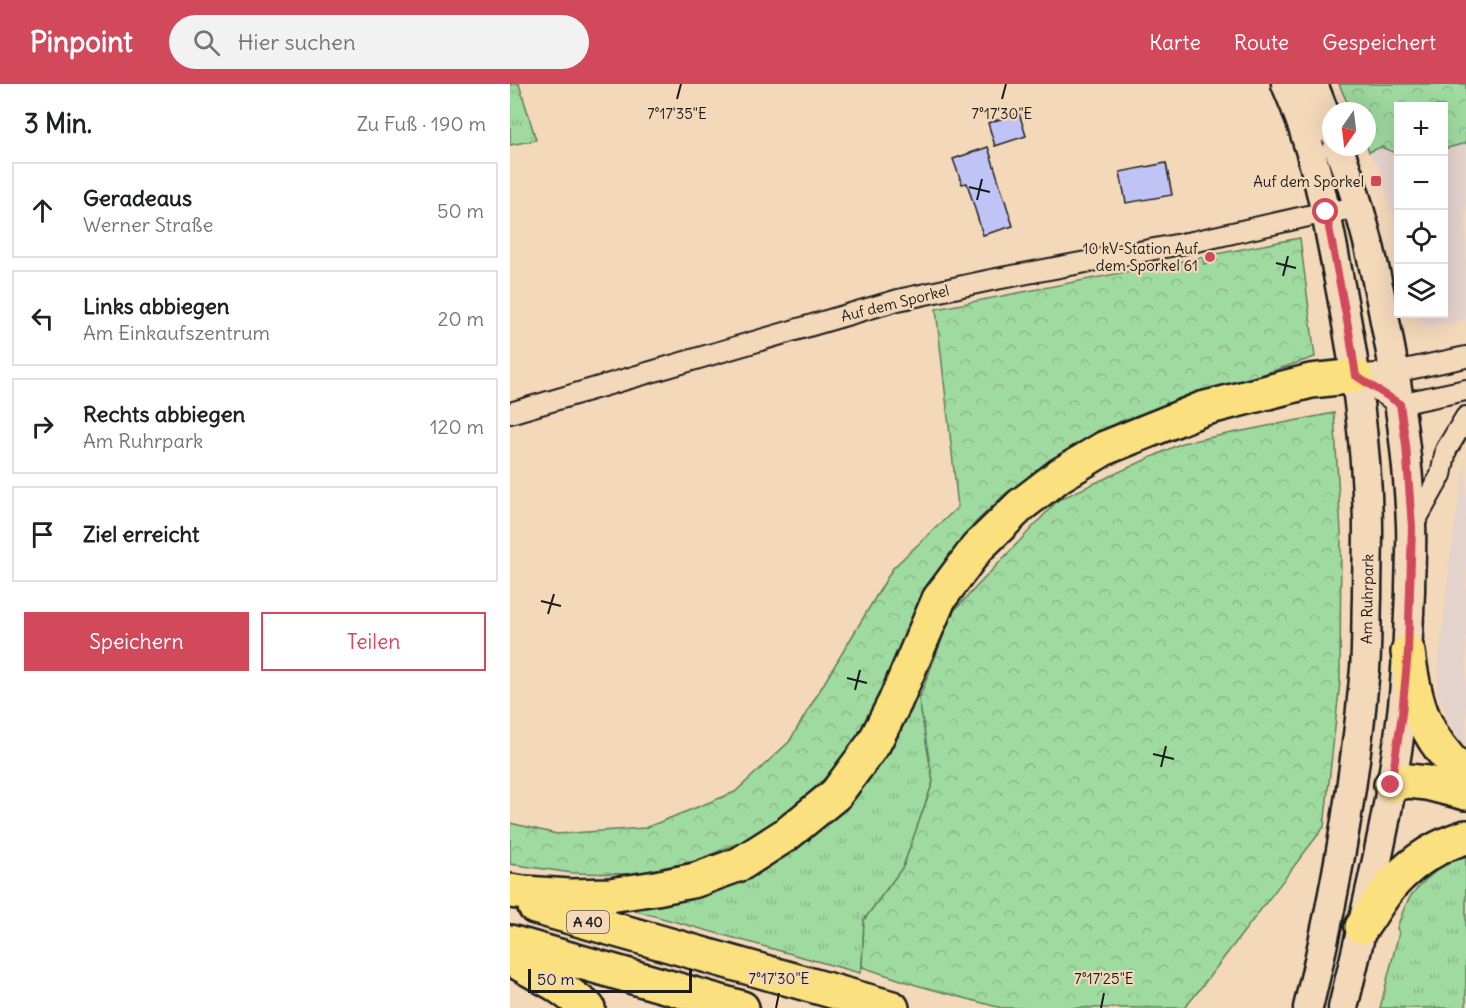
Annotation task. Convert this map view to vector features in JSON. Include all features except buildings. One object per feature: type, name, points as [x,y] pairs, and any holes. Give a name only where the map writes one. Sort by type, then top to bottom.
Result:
[{"type":"highway","points":[[510,891],[570,896],[610,895],[696,880],[740,864],[787,834],[836,794],[874,743],[895,702],[939,599],[977,548],[1021,505],[1060,476],[1105,448],[1202,409],[1311,381],[1356,376]]},
{"type":"highway","points":[[1408,652],[1412,680],[1424,721],[1442,751],[1466,776]]},
{"type":"highway","points":[[1391,785],[1408,780],[1466,793]]},
{"type":"highway","points":[[1362,927],[1394,882],[1418,861],[1452,841],[1466,837]]},
{"type":"highway","name":"A 40","points":[[510,900],[892,1008]]},
{"type":"highway","points":[[510,942],[742,1008]]},
{"type":"highway","points":[[510,958],[557,985],[588,1008]]},
{"type":"main road","name":"Am Ruhrpark","points":[[1286,84],[1310,153],[1326,212],[1349,331],[1356,376],[1368,527],[1364,678],[1346,822],[1322,952],[1308,1008]]},
{"type":"main road","points":[[1313,84],[1322,106]]},
{"type":"main road","points":[[1341,156],[1359,208],[1382,302],[1406,445],[1412,527],[1408,652],[1402,714],[1391,785],[1343,1008]]},
{"type":"main road","points":[[1346,822],[1368,797],[1391,785]]},
{"type":"street","name":"Auf dem Sporkel","points":[[510,413],[898,300],[1197,241],[1326,212],[1359,208]]},
{"type":"street","points":[[1356,376],[1395,372],[1466,357]]},
{"type":"street","points":[[1356,376],[1400,404],[1466,390]]},
{"type":"street","points":[[1412,527],[1441,475],[1446,450],[1466,417]]},
{"type":"shaded area","points":[[1466,143],[1466,320],[1428,327],[1420,318],[1448,318],[1448,148]]},
{"type":"shaded area","points":[[1381,147],[1394,152],[1394,220],[1379,167],[1372,156],[1376,156],[1376,149]]},
{"type":"shaded area","points":[[1466,463],[1466,747],[1450,724],[1438,693],[1438,666],[1450,560]]},
{"type":"green space","points":[[510,84],[519,84],[536,140],[510,145]]},
{"type":"green space","points":[[1339,84],[1466,84],[1466,143],[1448,148],[1448,102],[1394,102],[1394,152],[1381,147],[1376,149],[1376,102],[1347,102]]},
{"type":"green space","points":[[1300,238],[1315,357],[1121,421],[1006,493],[975,523],[923,598],[864,733],[834,769],[789,813],[743,841],[695,861],[632,874],[572,873],[510,864],[510,823],[557,834],[645,828],[735,792],[789,742],[893,568],[958,507],[936,309],[1202,257],[1204,264],[1217,261],[1216,254]]},
{"type":"green space","points":[[1334,413],[1341,532],[1340,682],[1324,827],[1193,998],[1184,1008],[1001,1008],[916,985],[862,967],[864,920],[903,867],[933,782],[919,699],[952,613],[1058,500],[1182,443]]},
{"type":"green space","points":[[919,678],[919,699],[933,782],[903,867],[864,920],[860,973],[611,904],[758,865]]},
{"type":"green space","points":[[1466,848],[1466,1008],[1380,1008],[1403,910],[1420,885],[1435,872],[1431,864]]},
{"type":"place","name":"Auf dem Sporkel","points":[[1376,181]]},
{"type":"place","name":"10 kV-Station Auf dem Sporkel 61","points":[[1210,257]]},
{"type":"route","points":[[1326,212],[1356,376],[1400,404],[1406,445],[1412,527],[1408,652],[1402,714],[1391,785]]}]
